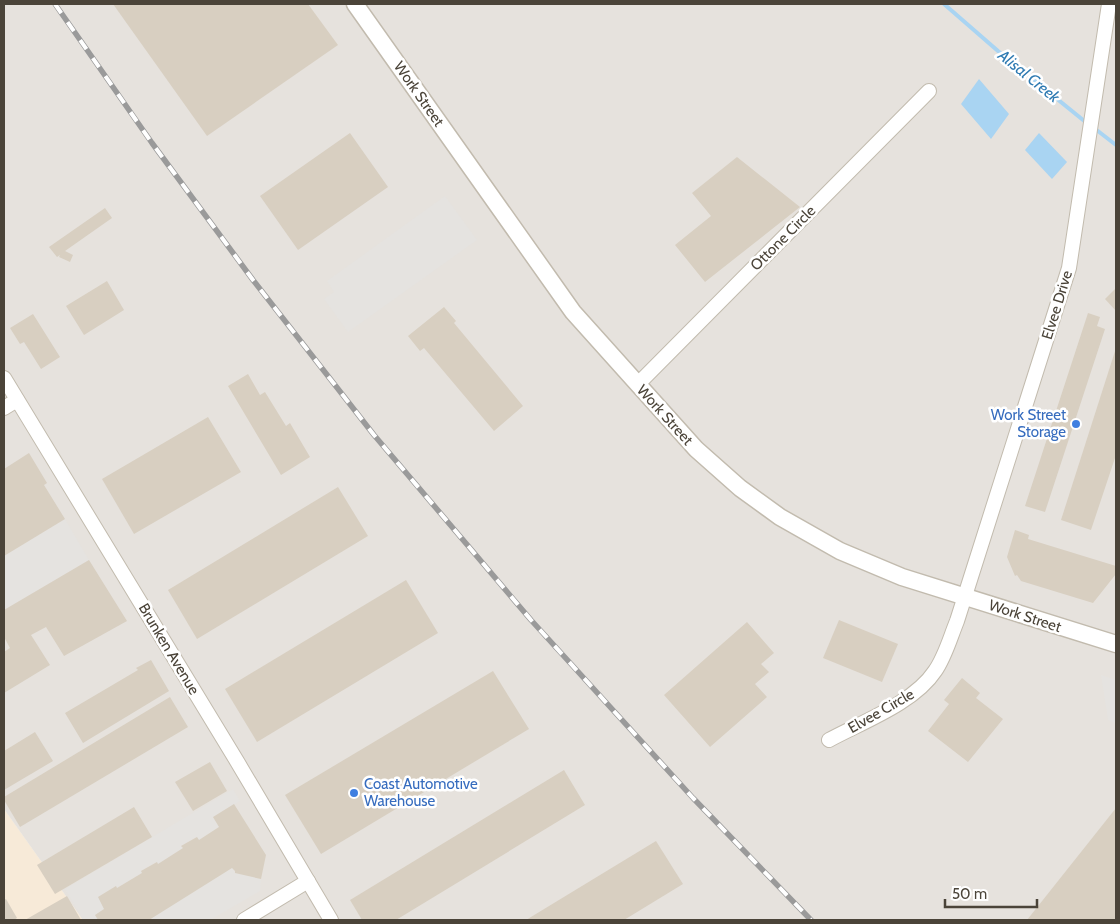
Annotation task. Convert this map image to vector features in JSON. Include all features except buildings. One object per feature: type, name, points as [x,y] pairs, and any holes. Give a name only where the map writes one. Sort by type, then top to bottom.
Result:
[{"type":"street","name":"Work Street","points":[[355,4],[573,312],[696,449],[740,488],[780,516],[840,551],[902,577],[1116,644]]},
{"type":"street","name":"Elvee Drive","points":[[964,596],[1069,268],[1109,4]]},
{"type":"street","name":"Ottone Circle","points":[[638,384],[929,91]]},
{"type":"street","name":"Brunken Avenue","points":[[4,378],[331,920]]},
{"type":"street","points":[[4,408],[17,400]]},
{"type":"street","name":"Elvee Circle","points":[[829,740],[903,701],[920,688],[935,671],[946,650],[964,596]]},
{"type":"street","points":[[244,920],[308,881]]},
{"type":"shaded area","points":[[4,4],[1116,4],[1116,920],[83,920],[4,809]]},
{"type":"shaded area","points":[[445,196],[477,240],[348,332],[324,299],[334,292],[327,281]]},
{"type":"shaded area","points":[[65,519],[89,560],[4,610],[4,556]]},
{"type":"shaded area","points":[[1101,675],[1116,680],[1116,723],[1108,720]]},
{"type":"shaded area","points":[[233,789],[240,801],[213,817],[219,827],[199,840],[196,837],[181,846],[183,849],[158,864],[156,862],[141,871],[142,873],[98,897],[104,909],[95,915],[98,920],[83,920],[65,889]]},
{"type":"shaded area","points":[[4,809],[83,920],[4,920]]},
{"type":"shaded area","points":[[232,868],[235,873],[261,879],[260,891],[210,920],[149,920]]},
{"type":"water","points":[[979,79],[1009,114],[991,139],[961,104]]},
{"type":"water","points":[[1039,133],[1067,162],[1052,179],[1025,150]]},
{"type":"waterway","name":"Alisal Creek","points":[[944,4],[998,51],[1088,124]]},
{"type":"waterway","name":"Alisal Creek","points":[[1094,128],[1116,145]]},
{"type":"railway","points":[[55,4],[152,143],[253,280],[374,435],[531,620],[693,798],[811,920]]},
{"type":"place","name":"Work Street Storage","points":[[1076,424]]},
{"type":"place","name":"Coast Automotive Warehouse","points":[[354,793]]}]
